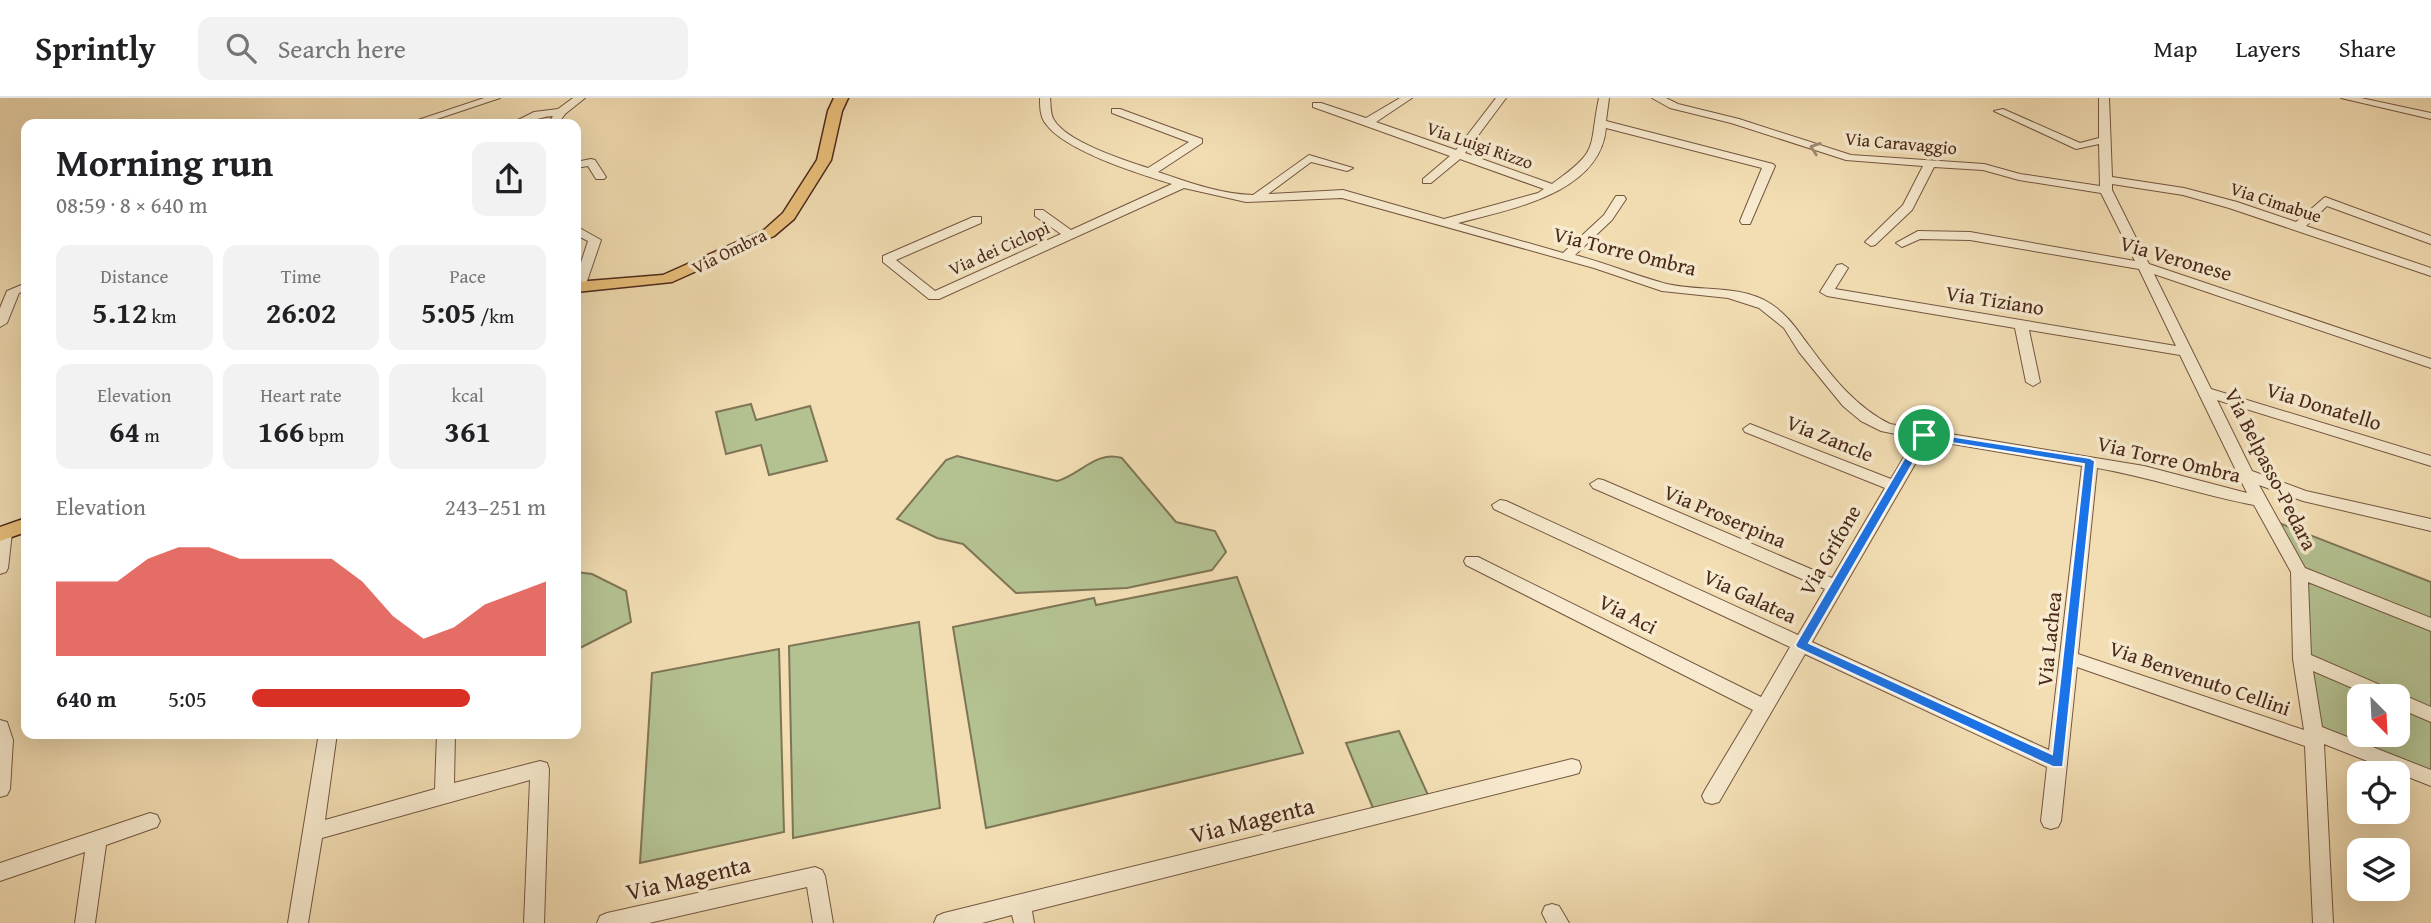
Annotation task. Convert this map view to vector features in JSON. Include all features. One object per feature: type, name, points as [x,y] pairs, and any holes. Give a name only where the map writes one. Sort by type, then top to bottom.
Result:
[{"type":"main road","name":"Via Ombra","points":[[581,287],[666,279],[769,233],[789,216],[824,160],[835,111],[841,98]]},
{"type":"main road","points":[[2,534],[21,526]]},
{"type":"street","points":[[427,119],[495,98]]},
{"type":"street","points":[[556,119],[561,112],[580,98]]},
{"type":"street","points":[[1045,98],[1053,98]]},
{"type":"street","name":"Via Torre Ombra","points":[[1045,98],[1049,121],[1068,138],[1150,172],[1185,183],[1220,193],[1256,198],[1343,194],[1667,288],[1728,294],[1764,305],[1789,325],[1804,349],[1856,410],[1886,428],[2144,471],[2219,493],[2259,500]]},
{"type":"street","points":[[1366,123],[1407,98]]},
{"type":"street","points":[[1427,181],[1457,156],[1501,98]]},
{"type":"street","points":[[1443,223],[1542,196],[1553,188],[1597,149],[1604,98]]},
{"type":"street","name":"Via Caravaggio","points":[[1657,98],[1674,107],[1735,121],[1850,158],[1984,167],[2019,177],[2106,185]]},
{"type":"street","name":"Via Belpasso-Pedara","points":[[2104,98],[2106,185],[2142,266],[2259,500],[2299,572],[2302,659],[2314,736],[2323,923]]},
{"type":"street","points":[[2346,98],[2431,116]]},
{"type":"street","name":"Via Luigi Rizzo","points":[[1317,105],[1553,188]]},
{"type":"street","points":[[1116,111],[1198,141],[1150,172]]},
{"type":"street","points":[[1999,111],[2080,147],[2094,141],[2105,141]]},
{"type":"street","points":[[526,119],[537,114],[561,112]]},
{"type":"street","points":[[1600,123],[1769,166],[1746,221]]},
{"type":"street","points":[[1256,198],[1309,159],[1347,168]]},
{"type":"street","points":[[581,164],[591,162],[600,177]]},
{"type":"street","points":[[1871,242],[1908,207],[1930,163]]},
{"type":"street","name":"Via dei Ciclopi","points":[[977,220],[887,259],[934,296],[1185,183]]},
{"type":"street","name":"Via Cimabue","points":[[2106,185],[2194,195],[2431,272]]},
{"type":"street","points":[[1566,257],[1608,217],[1620,199]]},
{"type":"street","points":[[2298,227],[2325,201],[2431,240]]},
{"type":"street","points":[[1039,213],[1071,235]]},
{"type":"street","points":[[581,232],[595,240],[581,277]]},
{"type":"street","name":"Via Veronese","points":[[1902,243],[1918,235],[1970,236],[2142,266],[2431,364]]},
{"type":"street","name":"Via Tiziano","points":[[1842,268],[1827,292],[2185,352]]},
{"type":"street","points":[[0,323],[14,291],[21,289]]},
{"type":"street","points":[[2021,326],[2033,382]]},
{"type":"street","name":"Via Donatello","points":[[2205,392],[2431,461]]},
{"type":"street","name":"Via Zancle","points":[[1750,429],[1894,486]]},
{"type":"street","name":"Via Grifone","points":[[1712,796],[1924,435]]},
{"type":"street","name":"Via Lachea","points":[[2051,821],[2090,461]]},
{"type":"street","points":[[2247,475],[2303,496],[2431,525]]},
{"type":"street","name":"Via Proserpina","points":[[1598,484],[1835,586]]},
{"type":"street","name":"Via Galatea","points":[[1500,505],[2058,763]]},
{"type":"street","points":[[0,568],[2,534]]},
{"type":"street","name":"Via Aci","points":[[1472,561],[1764,707]]},
{"type":"street","points":[[2299,572],[2431,625]]},
{"type":"street","name":"Via Benvenuto Cellini","points":[[2070,657],[2314,736],[2431,778]]},
{"type":"street","points":[[2302,659],[2360,684]]},
{"type":"street","points":[[2410,705],[2431,715]]},
{"type":"street","points":[[0,727],[4,740],[0,789]]},
{"type":"street","points":[[298,923],[327,739]]},
{"type":"street","points":[[444,794],[446,739]]},
{"type":"street","name":"Via Magenta","points":[[944,923],[1022,914],[1572,767]]},
{"type":"street","points":[[313,832],[540,769],[534,923]]},
{"type":"street","points":[[0,872],[150,821]]},
{"type":"street","points":[[85,923],[97,839]]},
{"type":"street","name":"Via Magenta","points":[[607,923],[815,876],[823,923]]},
{"type":"green space","points":[[751,404],[756,420],[810,406],[827,461],[769,475],[761,445],[726,454],[716,412]]},
{"type":"green space","points":[[957,456],[1057,481],[1104,457],[1122,458],[1176,522],[1215,531],[1226,552],[1212,570],[1127,588],[1016,593],[963,544],[937,538],[897,519],[946,460]]},
{"type":"green space","points":[[2279,523],[2431,582],[2431,621],[2302,567]]},
{"type":"green space","points":[[581,573],[592,574],[626,591],[631,622],[581,647]]},
{"type":"green space","points":[[1237,577],[1303,753],[986,828],[953,627],[1094,598],[1096,605]]},
{"type":"green space","points":[[2308,583],[2319,584],[2431,629],[2431,708],[2410,699],[2410,684],[2375,684],[2308,655]]},
{"type":"green space","points":[[919,622],[940,808],[793,838],[789,646]]},
{"type":"green space","points":[[779,649],[784,832],[640,863],[652,673]]},
{"type":"green space","points":[[2315,671],[2347,685],[2347,739],[2325,730],[2318,724],[2310,673]]},
{"type":"green space","points":[[2410,711],[2431,721],[2431,773],[2410,764],[2410,761],[2401,761],[2367,747],[2410,747]]},
{"type":"green space","points":[[1399,731],[1428,795],[1373,808],[1346,743]]},
{"type":"route","points":[[1924,435],[2090,461],[2058,763],[1801,645],[1924,435]]}]
